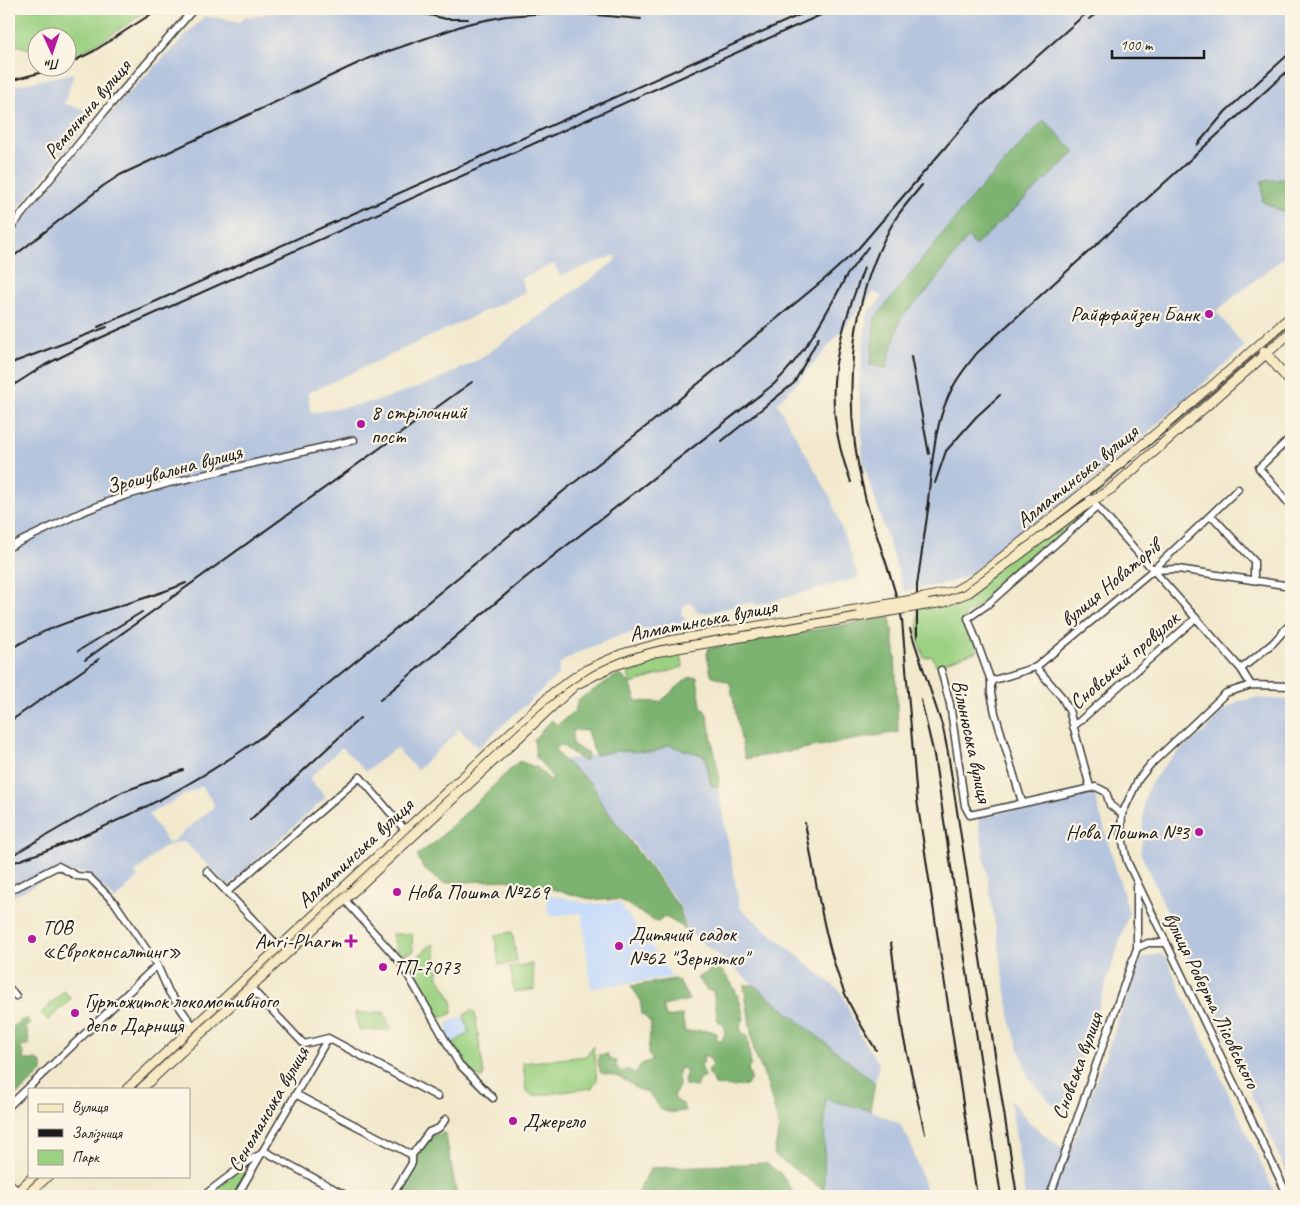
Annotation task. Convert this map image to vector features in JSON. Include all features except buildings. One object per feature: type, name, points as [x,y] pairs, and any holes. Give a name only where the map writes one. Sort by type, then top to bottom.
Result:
[{"type":"street","name":"Ремонтна вулиця","points":[[9,230],[190,10]]},
{"type":"street","name":"Алматинська вулиця","points":[[924,602],[955,591],[971,582],[1085,493],[1190,406],[1291,316]]},
{"type":"street","name":"Алматинська вулиця","points":[[991,681],[968,618],[988,604],[1095,504],[1291,332]]},
{"type":"street","points":[[1259,345],[1291,383]]},
{"type":"street","points":[[1291,437],[1259,468],[1291,506]]},
{"type":"street","name":"Зрошувальна вулиця","points":[[9,547],[82,512],[124,496],[169,483],[354,440]]},
{"type":"street","name":"вулиця Новаторів","points":[[991,681],[1036,667],[1153,570],[1238,489]]},
{"type":"street","points":[[1085,493],[1241,669],[1251,685]]},
{"type":"street","name":"Алматинська вулиця","points":[[128,1088],[554,692],[594,666],[622,654],[668,641],[924,602],[944,602],[969,592],[1095,504]]},
{"type":"street","points":[[1211,515],[1254,561],[1254,580]]},
{"type":"street","points":[[1153,570],[1178,569],[1291,586]]},
{"type":"street","name":"Алматинська вулиця","points":[[142,1088],[571,688],[593,675],[633,658],[669,648],[861,612]]},
{"type":"street","name":"Сновський провулок","points":[[1073,727],[1196,618]]},
{"type":"street","points":[[1241,669],[1273,643],[1291,623]]},
{"type":"street","points":[[1036,667],[1062,696],[1090,787]]},
{"type":"street","name":"Вільнюська вулиця","points":[[941,670],[950,704],[967,812],[974,815],[1022,802]]},
{"type":"street","points":[[991,681],[991,694],[995,713],[1022,802],[1090,787],[1101,788],[1106,792],[1110,805],[1122,814],[1138,780],[1150,765],[1226,693],[1251,685],[1291,686]]},
{"type":"street","points":[[227,892],[360,777],[405,830]]},
{"type":"street","name":"вулиця Роберта Лісовського","points":[[1122,814],[1122,844],[1137,882],[1288,1196]]},
{"type":"street","points":[[9,891],[58,866],[77,876],[89,877],[114,903],[157,965],[169,992],[194,1026]]},
{"type":"street","points":[[207,871],[279,947]]},
{"type":"street","name":"Сновська вулиця","points":[[1050,1196],[1137,948],[1137,882]]},
{"type":"street","points":[[344,899],[402,964],[459,1064],[493,1098]]},
{"type":"street","points":[[1137,948],[1148,943],[1166,943]]},
{"type":"street","points":[[9,1106],[157,965]]},
{"type":"street","points":[[9,988],[16,996]]},
{"type":"street","points":[[250,988],[304,1044],[328,1038],[438,1097]]},
{"type":"street","name":"Сеноманська вулиця","points":[[237,1196],[260,1153],[298,1095],[328,1038]]},
{"type":"street","points":[[298,1095],[412,1155]]},
{"type":"street","points":[[392,1196],[412,1163],[412,1155],[429,1132],[439,1128],[446,1119]]},
{"type":"street","points":[[203,1196],[260,1153],[274,1154],[347,1196]]},
{"type":"street","points":[[20,1195],[33,1178]]},
{"type":"street","points":[[20,1195],[45,1178]]},
{"type":"street","points":[[9,1182],[20,1195]]},
{"type":"shaded area","points":[[272,9],[1291,9],[1291,252],[1216,311],[1245,347],[1082,490],[966,577],[945,584],[904,591],[863,462],[859,386],[867,314],[883,297],[874,292],[800,380],[777,403],[831,498],[859,578],[757,605],[753,602],[706,613],[698,613],[691,602],[684,606],[681,613],[686,621],[624,634],[581,651],[560,663],[558,675],[478,748],[458,728],[456,734],[417,770],[396,748],[366,771],[342,747],[309,779],[326,797],[228,886],[184,841],[163,847],[135,873],[138,877],[115,900],[86,872],[57,873],[9,899],[9,236],[82,145],[125,97],[205,16],[241,22],[245,16],[253,17],[270,12]],"holes":[[[616,255],[614,262],[480,359],[435,381],[378,401],[311,413],[308,393],[526,292],[521,279],[554,264],[560,276]],[[202,786],[214,804],[213,808],[169,844],[148,814]]]},
{"type":"shaded area","points":[[51,78],[72,78],[64,104],[94,112],[92,118],[9,220],[9,87]]},
{"type":"shaded area","points":[[1256,698],[1291,700],[1291,1181],[1140,852],[1144,802],[1149,786],[1163,767],[1181,749],[1207,730],[1220,713],[1239,701]]},
{"type":"shaded area","points":[[708,735],[740,908],[841,992],[861,1038],[879,1063],[875,1083],[688,931],[680,906],[636,846],[563,760]]},
{"type":"shaded area","points":[[1093,790],[1129,913],[1063,1116],[1028,1077],[1011,1023],[978,818]]},
{"type":"shaded area","name":"Дитячий садок №62 \"Зернятко\"","points":[[548,894],[589,904],[619,903],[673,977],[591,988],[582,913],[549,916],[546,896]]},
{"type":"shaded area","points":[[1160,954],[1166,958],[1276,1196],[1025,1196],[1010,1099],[1031,1124],[1069,1154],[1140,961],[1149,956]]},
{"type":"shaded area","points":[[464,1015],[469,1033],[451,1044],[447,1035],[448,1023]]},
{"type":"shaded area","points":[[825,1098],[870,1110],[900,1124],[910,1142],[928,1196],[824,1196]]},
{"type":"green space","points":[[9,9],[150,9],[105,39],[78,54],[78,28],[28,28],[28,48],[9,43]]},
{"type":"green space","points":[[1044,120],[1075,152],[975,246],[968,237],[929,289],[900,319],[886,368],[870,365],[875,318],[969,201]]},
{"type":"green space","points":[[1284,179],[1291,186],[1291,215],[1263,202],[1262,181]]},
{"type":"green space","points":[[1086,510],[1089,510],[982,604],[965,615],[964,621],[978,651],[936,665],[932,656],[924,658],[919,642],[918,609]]},
{"type":"green space","points":[[890,617],[895,650],[898,732],[745,759],[730,683],[711,675],[707,654],[709,648]]},
{"type":"green space","points":[[681,654],[683,667],[631,684],[627,668],[658,657]]},
{"type":"green space","points":[[619,674],[631,684],[636,701],[660,702],[688,678],[697,677],[701,706],[707,714],[719,775],[718,787],[711,785],[705,756],[668,745],[654,752],[617,751],[595,755],[587,731],[573,730],[572,744],[588,754],[585,762],[560,744],[555,750],[563,760],[592,784],[602,804],[679,907],[686,929],[664,916],[657,922],[620,900],[590,899],[537,885],[505,880],[443,883],[424,869],[417,855],[434,843],[519,761],[538,768],[550,780],[553,778],[536,757],[534,739],[552,720],[557,725],[575,711],[578,700]]},
{"type":"green space","points":[[512,932],[517,962],[499,965],[495,935]]},
{"type":"green space","points":[[392,934],[412,934],[413,952],[398,955]]},
{"type":"green space","points":[[433,943],[439,971],[437,974],[453,1004],[452,1013],[444,1017],[437,1014],[409,964]]},
{"type":"green space","points":[[532,964],[535,989],[514,992],[510,967]]},
{"type":"green space","points":[[714,964],[730,981],[743,1011],[744,1019],[740,1025],[741,1031],[747,1036],[751,1065],[748,1068],[751,1079],[747,1085],[732,1087],[715,1085],[708,1071],[713,1065],[709,1057],[702,1055],[704,1061],[700,1067],[706,1077],[699,1080],[696,1087],[685,1085],[684,1080],[687,1072],[684,1068],[678,1070],[679,1086],[674,1094],[675,1100],[683,1104],[685,1111],[668,1112],[664,1111],[646,1092],[637,1089],[620,1078],[601,1073],[597,1061],[599,1055],[608,1054],[608,1059],[616,1061],[617,1069],[623,1072],[627,1069],[635,1073],[642,1064],[653,1060],[648,1054],[651,1023],[642,1014],[640,999],[631,986],[675,979],[680,983],[689,1000],[663,1006],[666,1017],[682,1015],[685,1032],[708,1030],[716,1033],[717,1040],[722,1041],[725,1033],[723,1024],[718,1021],[713,991],[707,990],[697,978],[709,971]]},
{"type":"green space","points":[[744,985],[754,985],[875,1083],[870,1110],[825,1099],[824,1190],[774,1155],[779,1126],[766,1079],[754,1052]]},
{"type":"green space","points":[[64,991],[71,999],[48,1020],[41,1013]]},
{"type":"green space","points":[[472,1010],[475,1013],[484,1075],[482,1078],[468,1069],[451,1044],[469,1033],[464,1015]]},
{"type":"green space","points":[[384,1012],[391,1030],[359,1030],[355,1013]]},
{"type":"green space","points":[[26,1018],[31,1023],[26,1027],[30,1044],[20,1047],[24,1054],[23,1060],[36,1060],[42,1063],[42,1072],[9,1100],[9,1029]]},
{"type":"green space","points":[[593,1046],[597,1080],[592,1088],[534,1096],[526,1091],[523,1063],[586,1056]]},
{"type":"green space","points":[[445,1133],[457,1196],[397,1196],[413,1170],[415,1159],[431,1136]]},
{"type":"green space","points":[[766,1163],[781,1174],[796,1196],[635,1196],[651,1168]]},
{"type":"green space","points":[[241,1169],[246,1174],[234,1196],[217,1196],[211,1193]]},
{"type":"tram line","points":[[134,1088],[518,729],[551,700],[582,677],[616,660],[659,646],[943,597],[963,590],[1106,483],[1291,322]]},
{"type":"tram line","points":[[18,1196],[38,1178]]},
{"type":"railway","points":[[78,59],[94,51],[159,9]]},
{"type":"railway","points":[[404,9],[446,19],[468,19]]},
{"type":"railway","points":[[98,327],[813,9]]},
{"type":"railway","points":[[9,388],[45,365],[89,343],[834,9]]},
{"type":"railway","points":[[9,864],[80,837],[150,805],[216,767],[279,724],[566,489],[653,421],[827,277],[857,250],[980,107],[1091,9]]},
{"type":"railway","points":[[1089,19],[1102,9]]},
{"type":"railway","points":[[9,260],[103,186],[120,175],[369,58],[467,24],[506,16],[563,12],[641,19]]},
{"type":"railway","points":[[1197,145],[1226,111],[1291,52]]},
{"type":"railway","points":[[927,509],[934,446],[942,414],[954,385],[977,353],[1291,68]]},
{"type":"railway","points":[[9,81],[28,76]]},
{"type":"railway","points":[[922,185],[896,218],[879,250],[867,283],[858,318],[853,354],[853,427],[865,497],[899,604],[902,620],[917,800],[977,1196]]},
{"type":"railway","points":[[844,279],[868,247]]},
{"type":"railway","points":[[851,482],[841,453],[836,426],[835,374],[845,323],[864,268]]},
{"type":"railway","points":[[380,700],[525,578],[774,384],[806,346],[847,275]]},
{"type":"railway","points":[[9,364],[107,327]]},
{"type":"railway","points":[[722,441],[794,383],[819,337]]},
{"type":"railway","points":[[911,357],[929,454]]},
{"type":"railway","points":[[85,660],[472,382]]},
{"type":"railway","points":[[935,483],[946,451],[976,417],[1000,395]]},
{"type":"railway","points":[[917,637],[917,585],[929,503]]},
{"type":"railway","points":[[9,650],[30,638],[73,620],[164,592],[186,583]]},
{"type":"railway","points":[[78,651],[142,612]]},
{"type":"railway","points":[[910,629],[943,728],[948,753],[1017,1196]]},
{"type":"railway","points":[[9,722],[99,659]]},
{"type":"railway","points":[[921,700],[934,755],[1001,1196]]},
{"type":"railway","points":[[250,820],[360,718]]},
{"type":"railway","points":[[9,857],[122,792],[183,770]]},
{"type":"railway","points":[[805,823],[819,901],[833,959],[846,997],[876,1050]]},
{"type":"railway","points":[[891,943],[903,1035],[925,1134]]},
{"type":"place","name":"Райффайзен Банк","points":[[1209,314]]},
{"type":"place","name":"8 стрілочний пост","points":[[361,424]]},
{"type":"place","name":"Нова Пошта №3","points":[[1199,832]]},
{"type":"place","name":"Нова Пошта №269","points":[[397,892]]},
{"type":"place","name":"ТОВ «Євроконсалтинг»","points":[[32,939]]},
{"type":"place","name":"Anri-Pharm","points":[[351,941]]},
{"type":"place","name":"Дитячий садок №62 \"Зернятко\"","points":[[619,946]]},
{"type":"place","name":"ТП-7073","points":[[383,967]]},
{"type":"place","name":"Гуртожиток локомотивного депо Дарниця","points":[[75,1013]]},
{"type":"place","name":"Джерело","points":[[513,1121]]}]
